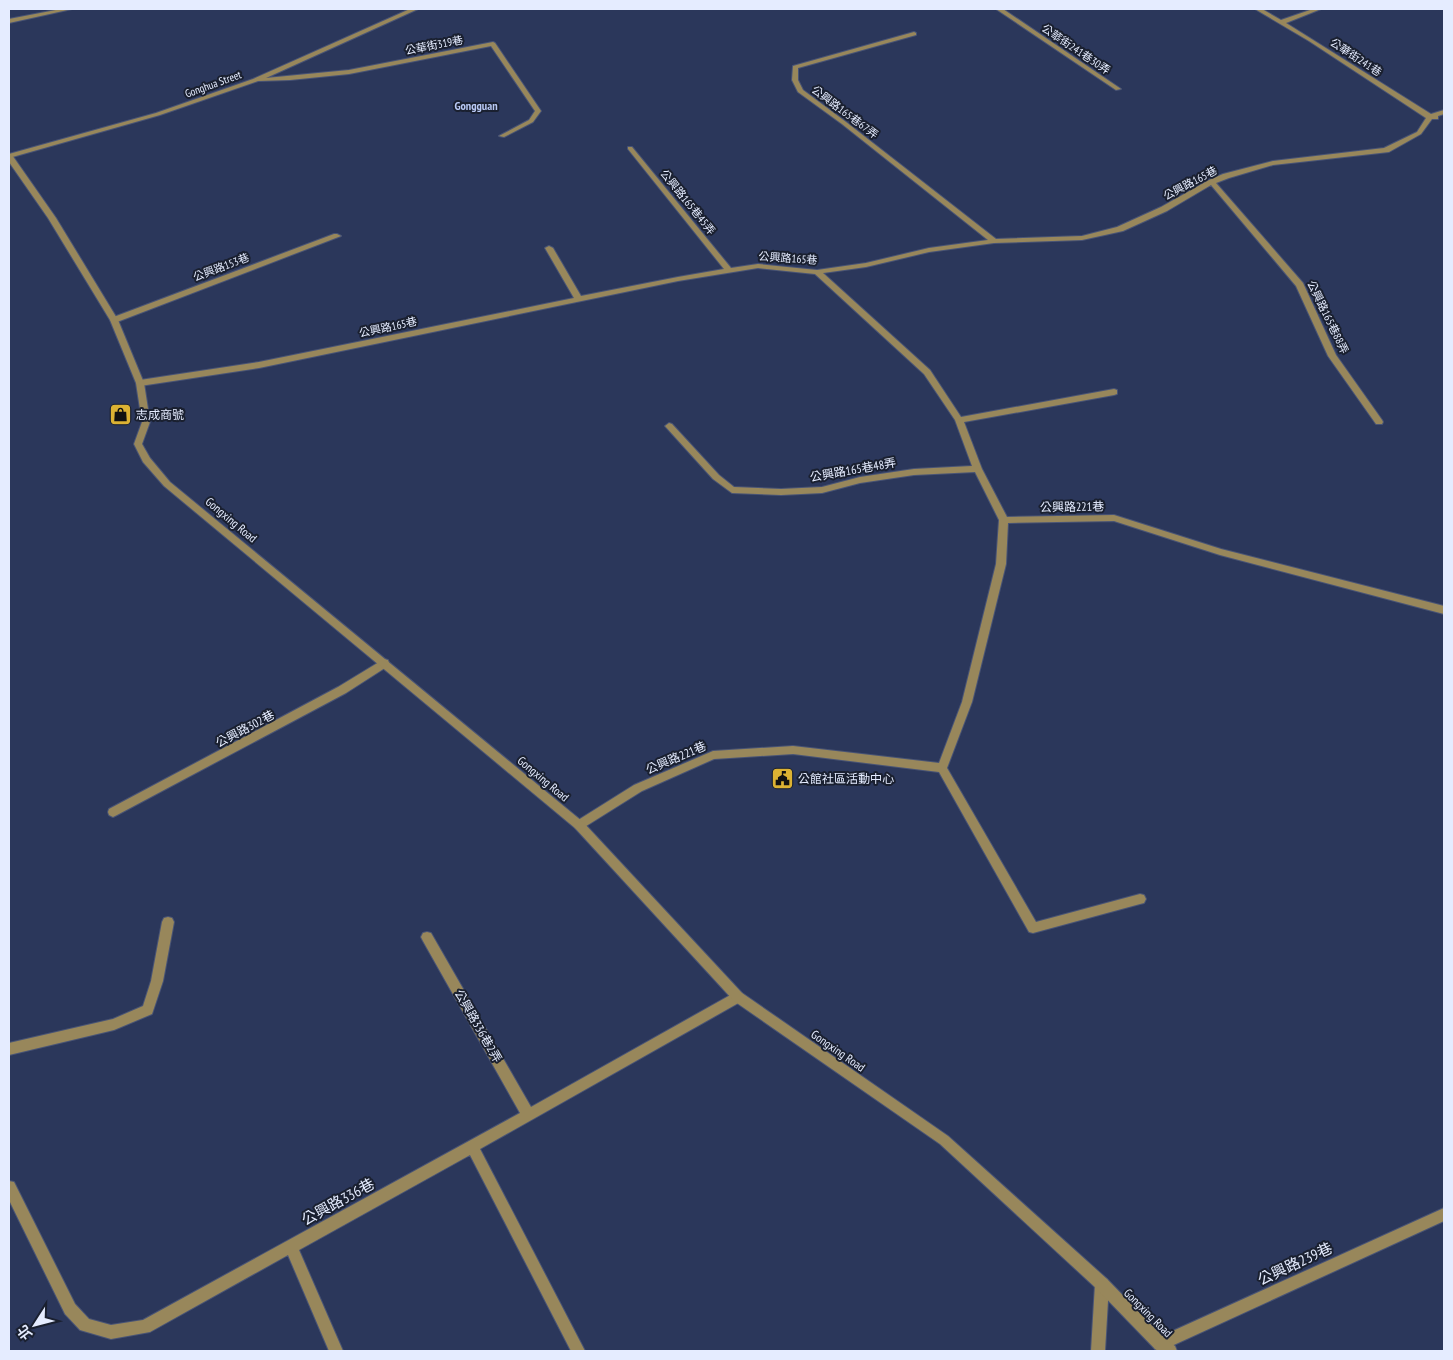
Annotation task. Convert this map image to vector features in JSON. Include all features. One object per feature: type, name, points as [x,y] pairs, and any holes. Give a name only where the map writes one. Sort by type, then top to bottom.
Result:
[{"type":"street","points":[[9,21],[69,9]]},
{"type":"street","name":"Gonghua Street","points":[[9,156],[158,114],[255,80],[415,9]]},
{"type":"street","name":"公華街241巷30弄","points":[[999,9],[1118,88]]},
{"type":"street","name":"公華街241巷","points":[[1258,9],[1430,117],[1444,118]]},
{"type":"street","points":[[1281,22],[1318,9]]},
{"type":"street","name":"公興路165巷67弄","points":[[914,34],[796,67],[794,80],[800,92],[844,123],[994,241]]},
{"type":"street","name":"公華街319巷","points":[[255,80],[298,79],[385,65],[493,44],[538,111],[531,121],[502,136]]},
{"type":"street","name":"公興路165巷","points":[[140,383],[258,365],[729,270],[758,266],[817,272],[866,265],[929,250],[994,241],[1082,238],[1120,229],[1164,209],[1226,176],[1273,163],[1386,150],[1419,133],[1430,117],[1444,112]]},
{"type":"street","name":"公興路165巷45弄","points":[[630,148],[729,270]]},
{"type":"street","name":"Gongxing Road","points":[[9,156],[52,218],[114,320],[140,383],[146,422],[138,444],[146,460],[167,484],[579,825],[738,997],[944,1140],[1102,1284],[1165,1348]]},
{"type":"street","name":"公興路165巷88弄","points":[[1212,182],[1300,285],[1332,356],[1379,422]]},
{"type":"street","name":"公興路153巷","points":[[114,320],[337,236]]},
{"type":"street","points":[[549,248],[579,299]]},
{"type":"street","points":[[817,272],[927,372],[958,420],[978,469],[1004,520],[1001,564],[967,702],[942,768],[1032,928],[1140,899]]},
{"type":"street","points":[[958,420],[1114,392]]},
{"type":"street","name":"公興路165巷48弄","points":[[670,426],[716,477],[732,490],[782,492],[822,490],[860,480],[914,472],[978,469]]},
{"type":"street","name":"公興路221巷","points":[[1004,520],[1114,518],[1220,552],[1444,610]]},
{"type":"street","name":"公興路302巷","points":[[113,812],[326,699],[384,663]]},
{"type":"street","name":"公興路221巷","points":[[579,825],[638,788],[713,755],[793,750],[942,768]]},
{"type":"street","points":[[9,1049],[114,1024],[148,1010],[157,980],[168,922]]},
{"type":"street","name":"公興路336巷2弄","points":[[427,937],[529,1116]]},
{"type":"street","name":"公興路336巷","points":[[9,1187],[70,1309],[85,1325],[111,1332],[145,1327],[529,1116],[738,997]]},
{"type":"street","points":[[472,1147],[578,1351]]},
{"type":"street","name":"公興路239巷","points":[[1165,1348],[1444,1214]]},
{"type":"street","points":[[291,1246],[336,1351]]},
{"type":"street","points":[[1098,1351],[1102,1284]]},
{"type":"place","name":"志成商號","points":[[120,415]]},
{"type":"place","name":"公館社區活動中心","points":[[782,779]]},
{"type":"district","name":"Gongguan","points":[[476,106]]}]
